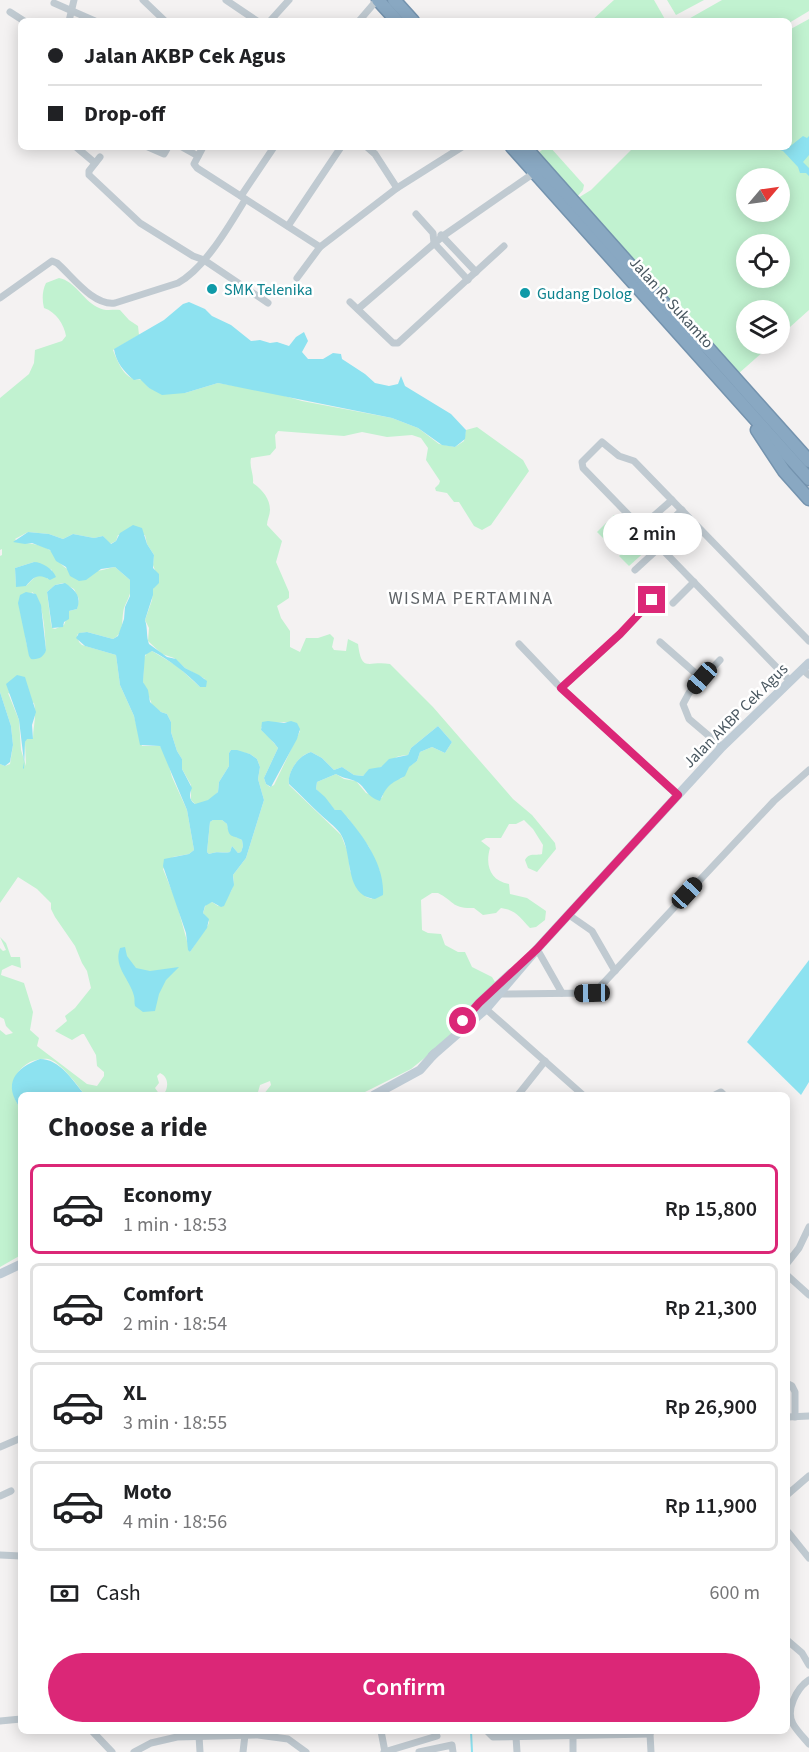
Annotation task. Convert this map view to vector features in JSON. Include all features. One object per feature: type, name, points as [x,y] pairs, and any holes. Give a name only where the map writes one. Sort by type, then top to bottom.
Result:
[{"type":"highway","points":[[378,0],[395,18]]},
{"type":"highway","points":[[394,0],[410,18]]},
{"type":"highway","name":"Jalan R. Sukamto","points":[[515,150],[747,402],[809,461]]},
{"type":"highway","name":"Jalan R. Sukamto","points":[[528,150],[747,402],[809,479]]},
{"type":"highway","points":[[747,402],[779,418],[809,450]]},
{"type":"highway","points":[[747,402],[784,471],[809,499]]},
{"type":"main road","name":"Jalan AKBP Cek Agus","points":[[380,1092],[420,1070],[479,1003],[537,949],[569,915],[722,747],[789,680],[807,669]]},
{"type":"main road","name":"Jalan AKBP Cek Agus","points":[[432,1056],[486,1009],[537,949]]},
{"type":"main road","points":[[0,1274],[18,1265]]},
{"type":"street","points":[[70,18],[74,0]]},
{"type":"street","points":[[142,0],[162,18]]},
{"type":"street","points":[[226,0],[252,18]]},
{"type":"street","points":[[273,18],[289,0]]},
{"type":"street","points":[[362,18],[378,0]]},
{"type":"street","points":[[54,3],[88,18]]},
{"type":"street","points":[[10,12],[19,18]]},
{"type":"street","points":[[79,150],[95,163]]},
{"type":"street","points":[[187,150],[198,156]]},
{"type":"street","points":[[201,150],[195,166],[320,247]]},
{"type":"street","points":[[0,296],[50,261],[57,263],[93,298],[110,303],[178,283],[204,260],[272,150]]},
{"type":"street","points":[[288,226],[339,150]]},
{"type":"street","points":[[370,150],[398,188]]},
{"type":"street","points":[[297,278],[320,247],[398,188],[457,150]]},
{"type":"street","points":[[100,157],[88,172],[89,176],[106,189],[135,219],[187,252],[204,260],[268,303]]},
{"type":"street","points":[[358,309],[443,236],[534,173]]},
{"type":"street","points":[[416,214],[433,233],[443,236],[476,272]]},
{"type":"street","points":[[433,233],[434,243],[468,280]]},
{"type":"street","points":[[350,302],[393,343],[398,343],[504,246]]},
{"type":"street","points":[[789,680],[582,467],[582,462],[600,443],[604,443],[619,456],[634,461],[809,641]]},
{"type":"street","points":[[641,527],[672,500]]},
{"type":"street","points":[[652,538],[682,510]]},
{"type":"street","points":[[634,570],[660,547]]},
{"type":"street","points":[[673,603],[694,582]]},
{"type":"street","points":[[561,688],[620,634],[652,600]]},
{"type":"street","points":[[660,642],[702,678]]},
{"type":"street","points":[[519,644],[561,688],[678,795]]},
{"type":"street","points":[[720,660],[685,700],[685,711],[695,725],[722,747]]},
{"type":"street","points":[[500,994],[594,992],[766,810],[809,770]]},
{"type":"street","points":[[569,915],[592,931],[615,971]]},
{"type":"street","points":[[537,949],[562,993]]},
{"type":"street","points":[[486,1009],[580,1092]]},
{"type":"street","points":[[520,1092],[545,1061]]},
{"type":"street","points":[[790,1259],[799,1248],[809,1227]]},
{"type":"street","points":[[790,1278],[809,1295]]},
{"type":"street","points":[[790,1385],[795,1392],[791,1417],[809,1416]]},
{"type":"street","points":[[0,1448],[18,1439]]},
{"type":"street","points":[[790,1492],[809,1476]]},
{"type":"street","points":[[0,1496],[11,1491]]},
{"type":"street","points":[[790,1534],[809,1558]]},
{"type":"street","points":[[0,1555],[18,1556]]},
{"type":"street","points":[[790,1642],[805,1652],[809,1665]]},
{"type":"street","points":[[809,1680],[799,1688],[791,1718],[809,1744]]},
{"type":"street","points":[[0,1721],[18,1719]]},
{"type":"street","points":[[95,1734],[112,1752]]},
{"type":"street","points":[[382,1734],[385,1752],[437,1736]]},
{"type":"street","points":[[490,1734],[493,1737],[559,1734]]},
{"type":"street","points":[[573,1734],[573,1752]]},
{"type":"street","points":[[650,1734],[651,1752]]},
{"type":"street","points":[[243,1752],[245,1735]]},
{"type":"street","points":[[134,1752],[164,1738],[245,1735],[288,1738],[306,1752]]},
{"type":"street","points":[[199,1736],[200,1752]]},
{"type":"street","points":[[516,1737],[517,1752]]},
{"type":"street","points":[[419,1752],[452,1744],[453,1752]]},
{"type":"green space","points":[[614,0],[654,0],[664,18],[594,18]]},
{"type":"green space","points":[[667,0],[704,0],[676,15]]},
{"type":"green space","points":[[722,0],[809,0],[809,11],[792,21],[792,18],[690,18]]},
{"type":"green space","points":[[809,19],[809,310],[790,327],[790,300],[736,300],[736,354],[761,354],[738,374],[578,198],[591,190],[631,150],[792,150],[792,28]]},
{"type":"green space","points":[[542,150],[553,150],[584,185],[577,197],[538,153]]},
{"type":"green space","points":[[59,278],[65,280],[92,304],[103,309],[120,310],[138,326],[139,335],[113,350],[127,375],[143,380],[149,388],[185,393],[218,383],[271,392],[302,401],[392,418],[418,428],[439,444],[455,447],[464,441],[466,430],[477,427],[523,460],[529,471],[491,525],[482,530],[474,526],[459,502],[454,502],[447,493],[436,491],[435,488],[440,481],[426,460],[428,448],[421,438],[412,435],[387,437],[362,432],[344,436],[278,431],[275,435],[276,448],[270,455],[251,458],[251,467],[253,483],[269,502],[270,512],[267,525],[282,541],[276,562],[289,592],[289,598],[277,606],[281,618],[290,631],[290,647],[300,652],[306,638],[318,638],[330,634],[334,638],[332,647],[334,650],[346,651],[348,639],[358,644],[362,659],[367,664],[390,664],[433,707],[513,799],[532,815],[555,843],[556,849],[537,872],[528,868],[525,860],[530,855],[542,854],[543,845],[524,820],[516,824],[509,824],[501,838],[486,838],[481,841],[490,848],[488,860],[493,876],[509,884],[510,894],[527,898],[546,911],[545,920],[536,927],[530,928],[517,915],[506,909],[501,908],[496,913],[483,915],[474,908],[457,906],[438,893],[432,893],[421,900],[422,930],[441,934],[445,945],[458,952],[465,952],[472,967],[492,977],[495,982],[491,990],[453,1035],[411,1069],[365,1092],[265,1092],[271,1085],[270,1081],[260,1085],[258,1092],[164,1092],[167,1083],[165,1077],[160,1073],[157,1076],[159,1083],[155,1088],[158,1092],[83,1092],[68,1074],[53,1061],[39,1059],[24,1066],[15,1077],[13,1090],[18,1104],[18,1257],[0,1267],[0,1030],[6,1035],[13,1033],[6,1026],[4,1019],[0,1017],[0,948],[3,951],[6,950],[0,937],[6,943],[11,957],[20,957],[21,968],[12,965],[2,970],[1,975],[24,983],[33,1012],[30,1030],[39,1038],[37,1046],[87,1084],[97,1086],[104,1076],[104,1072],[97,1066],[96,1055],[84,1034],[72,1040],[55,1031],[67,1021],[65,1016],[75,1008],[91,988],[87,971],[75,946],[55,917],[51,903],[37,889],[18,877],[0,903],[0,764],[5,766],[10,764],[13,745],[11,726],[0,692],[0,556],[2,549],[0,550],[0,398],[29,374],[34,363],[35,350],[62,341],[66,336],[59,319],[44,308],[46,283]],"holes":[[[28,532],[49,534],[63,539],[73,534],[94,538],[103,536],[110,544],[116,541],[118,535],[145,535],[147,544],[154,555],[153,565],[156,573],[156,584],[145,620],[149,628],[148,641],[162,654],[174,658],[185,668],[205,679],[200,687],[177,666],[152,651],[144,658],[143,682],[153,707],[167,714],[171,722],[171,732],[182,759],[182,769],[191,785],[191,800],[195,804],[202,804],[218,792],[219,782],[229,766],[231,750],[250,754],[257,759],[260,767],[258,779],[264,800],[246,858],[233,875],[232,889],[225,899],[218,906],[212,902],[206,904],[203,913],[209,922],[190,952],[176,901],[163,869],[173,857],[189,854],[194,850],[187,810],[172,777],[166,755],[160,746],[142,746],[134,716],[120,685],[116,655],[82,645],[77,635],[87,632],[113,639],[117,636],[121,629],[124,608],[130,591],[130,580],[115,567],[87,572],[70,570],[44,547],[19,543],[15,539]],[[34,562],[52,570],[48,579],[41,575],[26,586],[16,586],[15,568]],[[63,583],[74,589],[79,599],[77,609],[69,611],[64,625],[55,629],[51,624],[47,592],[55,585]],[[32,592],[41,610],[46,650],[29,652],[25,629]],[[8,693],[34,703],[33,739],[26,739],[25,742],[26,766],[21,750],[19,720]],[[287,722],[300,731],[274,785],[270,787],[264,778],[278,748],[261,730],[261,727]],[[438,726],[452,742],[445,753],[432,747],[420,752],[417,761],[408,767],[402,778],[389,785],[382,798],[366,793],[356,781],[344,779],[336,774],[317,782],[316,789],[335,810],[348,818],[369,847],[380,872],[372,899],[366,897],[350,871],[348,853],[341,835],[289,785],[290,775],[298,760],[311,752],[322,758],[334,770],[342,767],[354,775],[363,776],[395,758],[408,755],[411,748]]]},
{"type":"green space","points":[[614,515],[623,524],[606,541],[597,532]]},
{"type":"green space","points":[[638,538],[648,549],[629,566],[619,556]]},
{"type":"green space","points":[[222,820],[227,824],[230,833],[242,840],[241,852],[238,853],[232,846],[230,852],[209,854],[207,852],[210,822]]},
{"type":"water","points":[[803,136],[807,138],[809,136],[809,155],[803,162],[809,168],[809,176],[806,173],[800,173],[798,167],[780,150],[792,150],[792,145]]},
{"type":"water","points":[[189,302],[231,325],[251,341],[277,342],[289,346],[296,337],[304,332],[308,341],[302,352],[308,359],[323,359],[333,353],[341,354],[342,359],[375,383],[389,386],[398,384],[401,376],[405,386],[451,414],[466,430],[465,439],[455,447],[442,445],[418,428],[392,418],[218,383],[185,393],[162,395],[149,388],[140,379],[134,380],[121,366],[114,349],[164,320],[183,304]]},
{"type":"water","points":[[133,525],[142,528],[147,544],[154,555],[153,568],[159,574],[159,583],[153,589],[145,620],[149,644],[167,657],[176,659],[185,668],[207,681],[206,687],[200,687],[178,667],[159,655],[152,651],[145,655],[143,682],[148,690],[150,702],[161,712],[167,714],[171,722],[171,732],[182,759],[182,769],[192,788],[190,795],[192,801],[195,804],[208,800],[218,792],[219,782],[229,766],[231,750],[250,754],[257,759],[260,767],[258,779],[264,800],[246,858],[233,875],[234,885],[224,906],[221,907],[212,902],[205,906],[203,913],[209,919],[207,928],[190,952],[186,933],[163,866],[164,859],[189,854],[194,850],[187,810],[160,746],[140,745],[134,716],[120,685],[116,655],[85,646],[76,638],[79,633],[87,632],[113,639],[118,636],[130,596],[130,580],[115,567],[101,569],[86,580],[79,581],[70,576],[66,567],[56,561],[50,550],[32,543],[13,542],[28,532],[49,534],[63,539],[73,534],[94,538],[103,536],[111,544],[116,541],[120,533]],"holes":[[[222,820],[227,824],[230,834],[242,840],[241,852],[238,853],[232,846],[230,852],[209,854],[207,852],[210,822]]]},
{"type":"water","points":[[34,562],[47,566],[56,577],[50,580],[37,577],[26,586],[16,587],[15,568]]},
{"type":"water","points":[[65,583],[77,594],[79,600],[77,609],[69,611],[69,619],[64,622],[63,627],[52,628],[47,592],[55,585]]},
{"type":"water","points":[[26,592],[36,594],[41,605],[46,650],[36,659],[31,659],[29,656],[18,603],[20,595]]},
{"type":"water","points":[[17,675],[25,677],[36,712],[32,725],[33,739],[27,739],[25,742],[24,769],[19,720],[6,684]]},
{"type":"water","points":[[0,692],[11,726],[13,745],[10,762],[5,766],[0,764]]},
{"type":"water","points":[[291,721],[297,723],[300,729],[271,787],[266,784],[264,778],[278,748],[261,730],[262,722],[284,723]]},
{"type":"water","points":[[438,726],[452,742],[445,753],[432,747],[420,752],[417,761],[409,767],[405,776],[385,791],[380,801],[371,796],[359,783],[336,774],[317,782],[316,789],[335,810],[341,810],[349,819],[376,860],[383,883],[383,895],[375,899],[365,896],[354,882],[340,833],[289,784],[292,769],[298,760],[311,752],[322,758],[334,770],[342,767],[354,775],[363,776],[369,769],[381,767],[389,759],[408,755],[411,748]]},
{"type":"water","points":[[125,947],[127,956],[136,968],[150,971],[179,967],[166,980],[159,994],[155,1011],[143,1012],[135,1006],[132,990],[120,967],[118,955],[120,948]]},
{"type":"water","points":[[809,960],[809,1082],[801,1095],[747,1042]]},
{"type":"water","points":[[40,1059],[54,1063],[71,1077],[83,1092],[18,1092],[18,1104],[12,1092],[14,1078],[18,1072]]},
{"type":"waterway","points":[[471,1734],[472,1752]]},
{"type":"place","name":"SMK Telenika","points":[[212,289]]},
{"type":"place","name":"Gudang Dolog","points":[[525,293]]},
{"type":"district","name":"WISMA PERTAMINA","points":[[471,598]]},
{"type":"route","points":[[463,1021],[537,949],[678,795],[561,688],[620,634],[652,600]]}]
